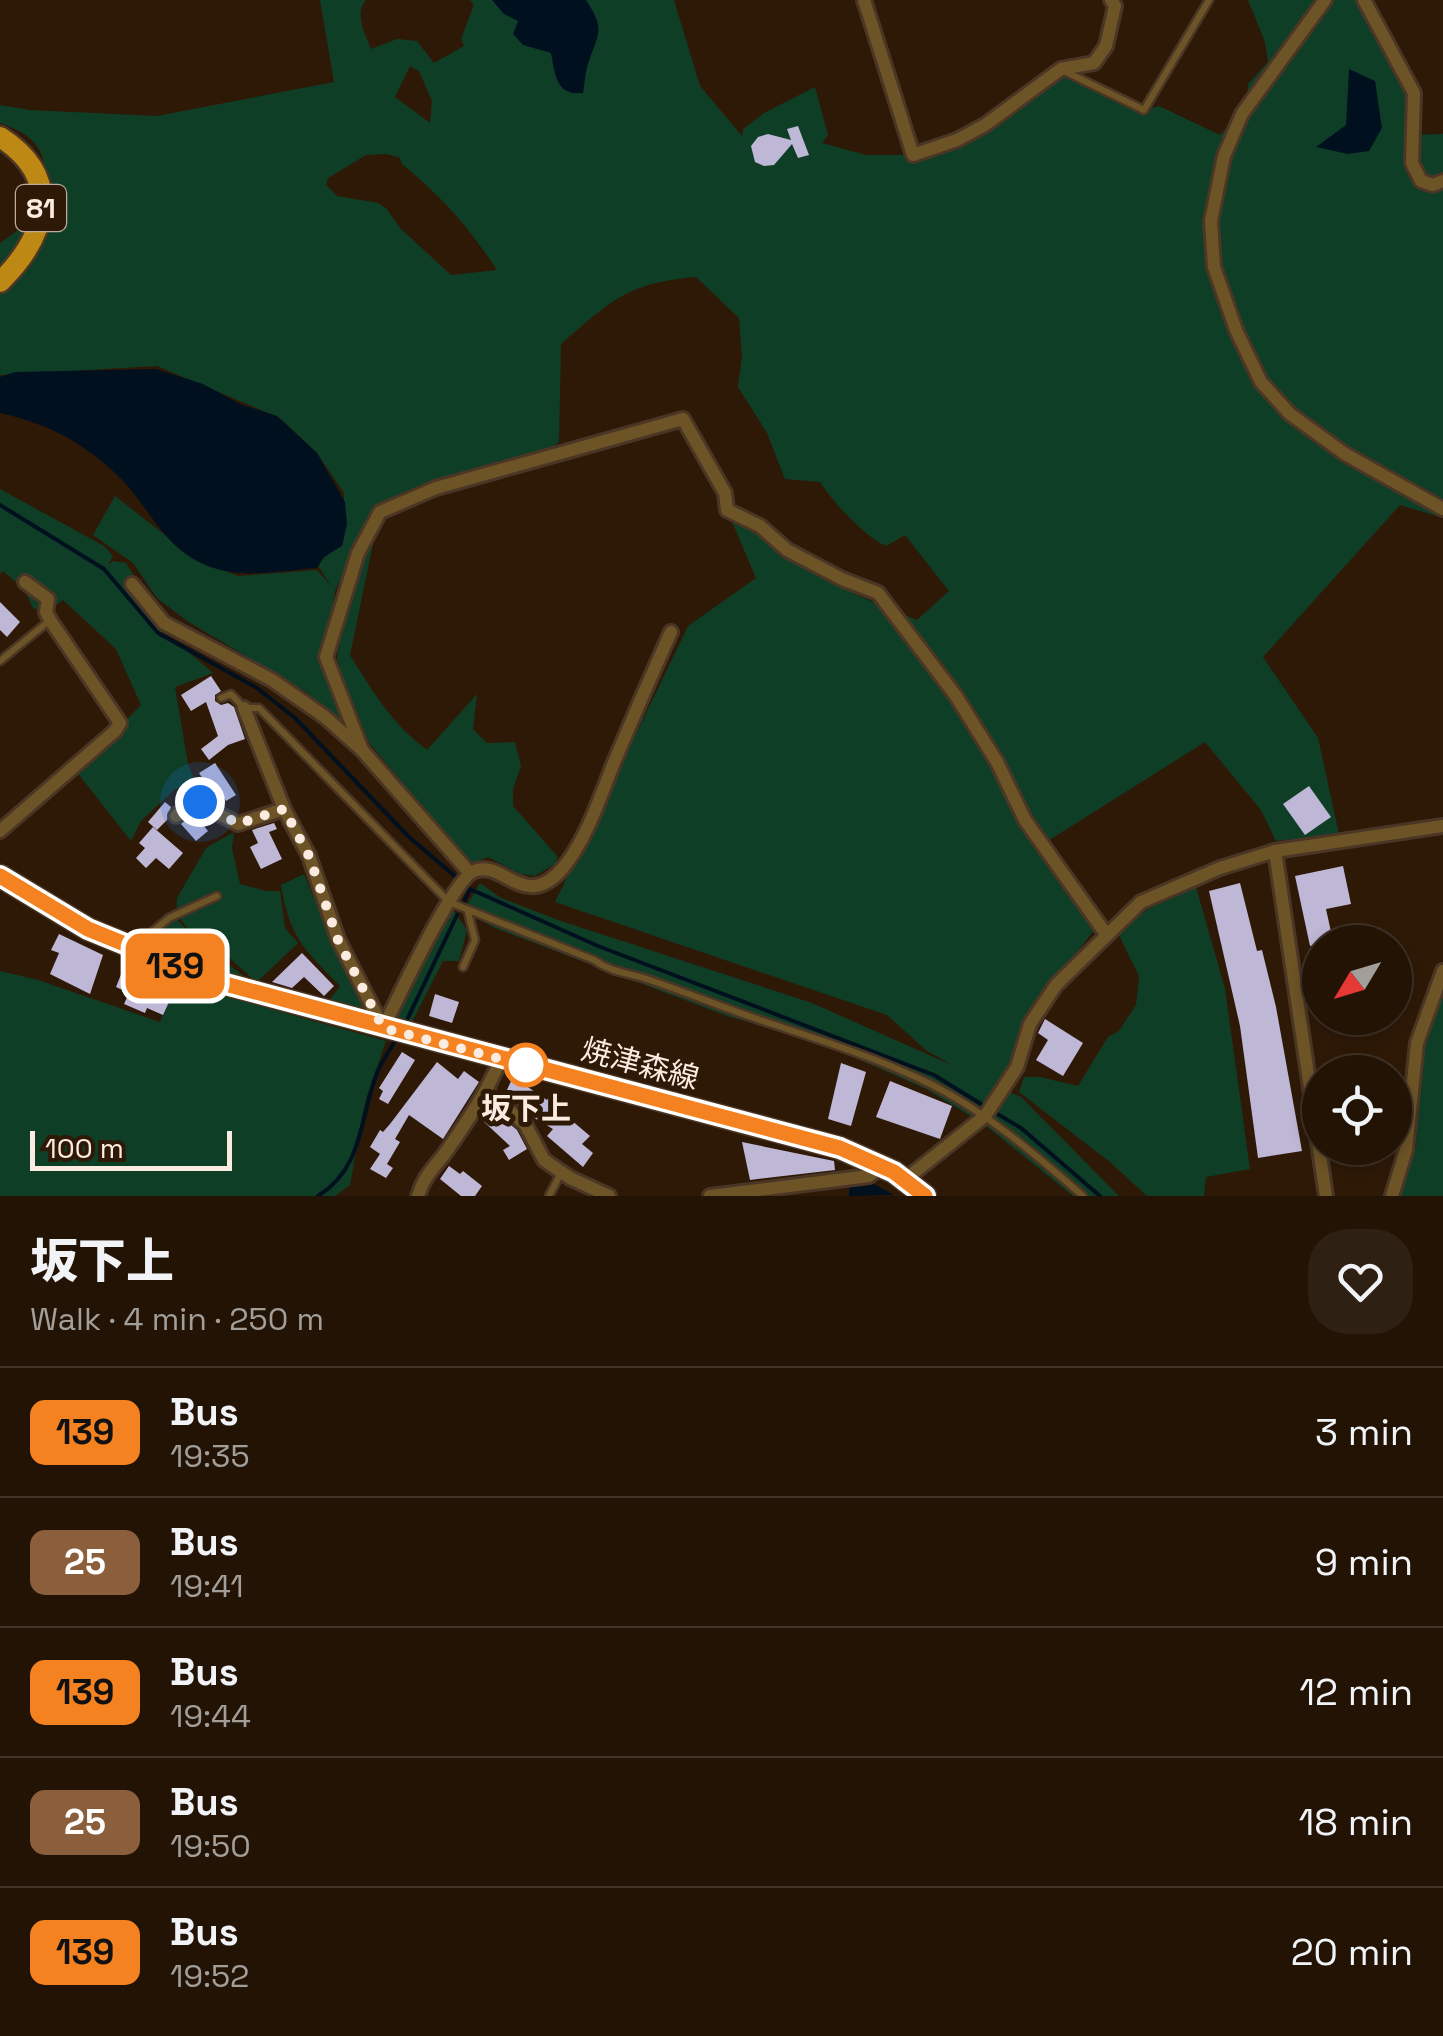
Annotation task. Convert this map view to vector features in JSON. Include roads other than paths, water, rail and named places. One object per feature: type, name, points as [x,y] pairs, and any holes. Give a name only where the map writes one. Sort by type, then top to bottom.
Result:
[{"type":"main road","name":"81","points":[[0,138],[28,159],[37,174],[42,197],[34,241],[0,282]]},
{"type":"main road","name":"焼津森線","points":[[0,876],[88,929],[218,982],[840,1148],[906,1178],[925,1196]]},
{"type":"street","points":[[864,0],[913,155],[957,140],[985,125],[1061,70],[1094,62],[1106,46],[1114,6],[1111,0]]},
{"type":"street","points":[[1325,0],[1242,114],[1224,156],[1211,221],[1214,267],[1236,330],[1261,382],[1290,414],[1346,454],[1443,509]]},
{"type":"street","points":[[1364,0],[1414,93],[1412,164],[1421,182],[1432,185],[1443,181]]},
{"type":"street","points":[[362,750],[326,657],[358,553],[380,512],[436,488],[682,419],[725,493],[727,510],[760,526],[787,550],[842,580],[878,593],[892,609],[956,696],[997,762],[1025,820],[1106,934]]},
{"type":"street","points":[[0,832],[116,731],[120,723],[50,620],[46,612],[48,599],[25,582]]},
{"type":"street","points":[[132,584],[164,623],[272,680],[325,718],[362,750],[468,874]]},
{"type":"street","points":[[395,1031],[450,898],[468,874],[483,868],[528,887],[546,883],[564,866],[594,812],[671,632]]},
{"type":"street","points":[[244,708],[284,809],[309,856],[338,940],[395,1031]]},
{"type":"street","points":[[176,816],[192,800],[238,824],[284,809]]},
{"type":"street","points":[[906,1178],[984,1116],[1017,1066],[1030,1024],[1056,986],[1141,902],[1220,868],[1275,852],[1443,826]]},
{"type":"street","points":[[1275,852],[1326,1196]]},
{"type":"street","points":[[1392,1196],[1406,1150],[1417,1044],[1443,971]]},
{"type":"street","points":[[418,1196],[425,1175],[441,1159],[487,1092],[501,1059]]},
{"type":"street","points":[[487,1092],[524,1124],[544,1160],[609,1196]]},
{"type":"street","points":[[710,1196],[868,1176],[882,1166]]},
{"type":"lane","points":[[1061,70],[1144,110],[1209,0]]},
{"type":"lane","points":[[0,661],[50,620]]},
{"type":"lane","points":[[220,698],[231,694],[244,708],[259,708],[450,898],[468,910],[594,960],[610,971],[649,979],[926,1081],[984,1116],[1082,1196]]},
{"type":"lane","points":[[133,948],[168,918],[216,896]]},
{"type":"lane","points":[[462,967],[476,940],[468,910]]},
{"type":"lane","points":[[549,1196],[561,1172]]},
{"type":"water","points":[[492,0],[586,0],[598,30],[583,93],[562,87],[551,53],[523,45],[513,34],[518,21],[504,14]]},
{"type":"water","points":[[1349,69],[1375,81],[1382,128],[1369,151],[1348,154],[1316,147],[1346,125]]},
{"type":"water","points":[[156,369],[203,384],[240,404],[277,416],[317,453],[345,502],[347,524],[342,546],[324,557],[317,568],[247,573],[204,564],[173,543],[128,486],[88,450],[33,422],[0,413],[0,377],[15,372]]},
{"type":"water","points":[[870,1182],[894,1195],[849,1196],[849,1188]]},
{"type":"waterway","points":[[0,505],[104,569],[158,633],[257,688],[295,718],[408,836],[470,889],[598,946],[934,1075],[986,1107]]},
{"type":"waterway","points":[[464,902],[470,889]]},
{"type":"waterway","points":[[406,1022],[457,915]]},
{"type":"waterway","points":[[318,1196],[333,1184],[352,1156],[377,1073],[396,1039]]},
{"type":"waterway","points":[[994,1112],[1021,1128],[1100,1196]]},
{"type":"place","name":"坂下上","points":[[526,1065]]}]
